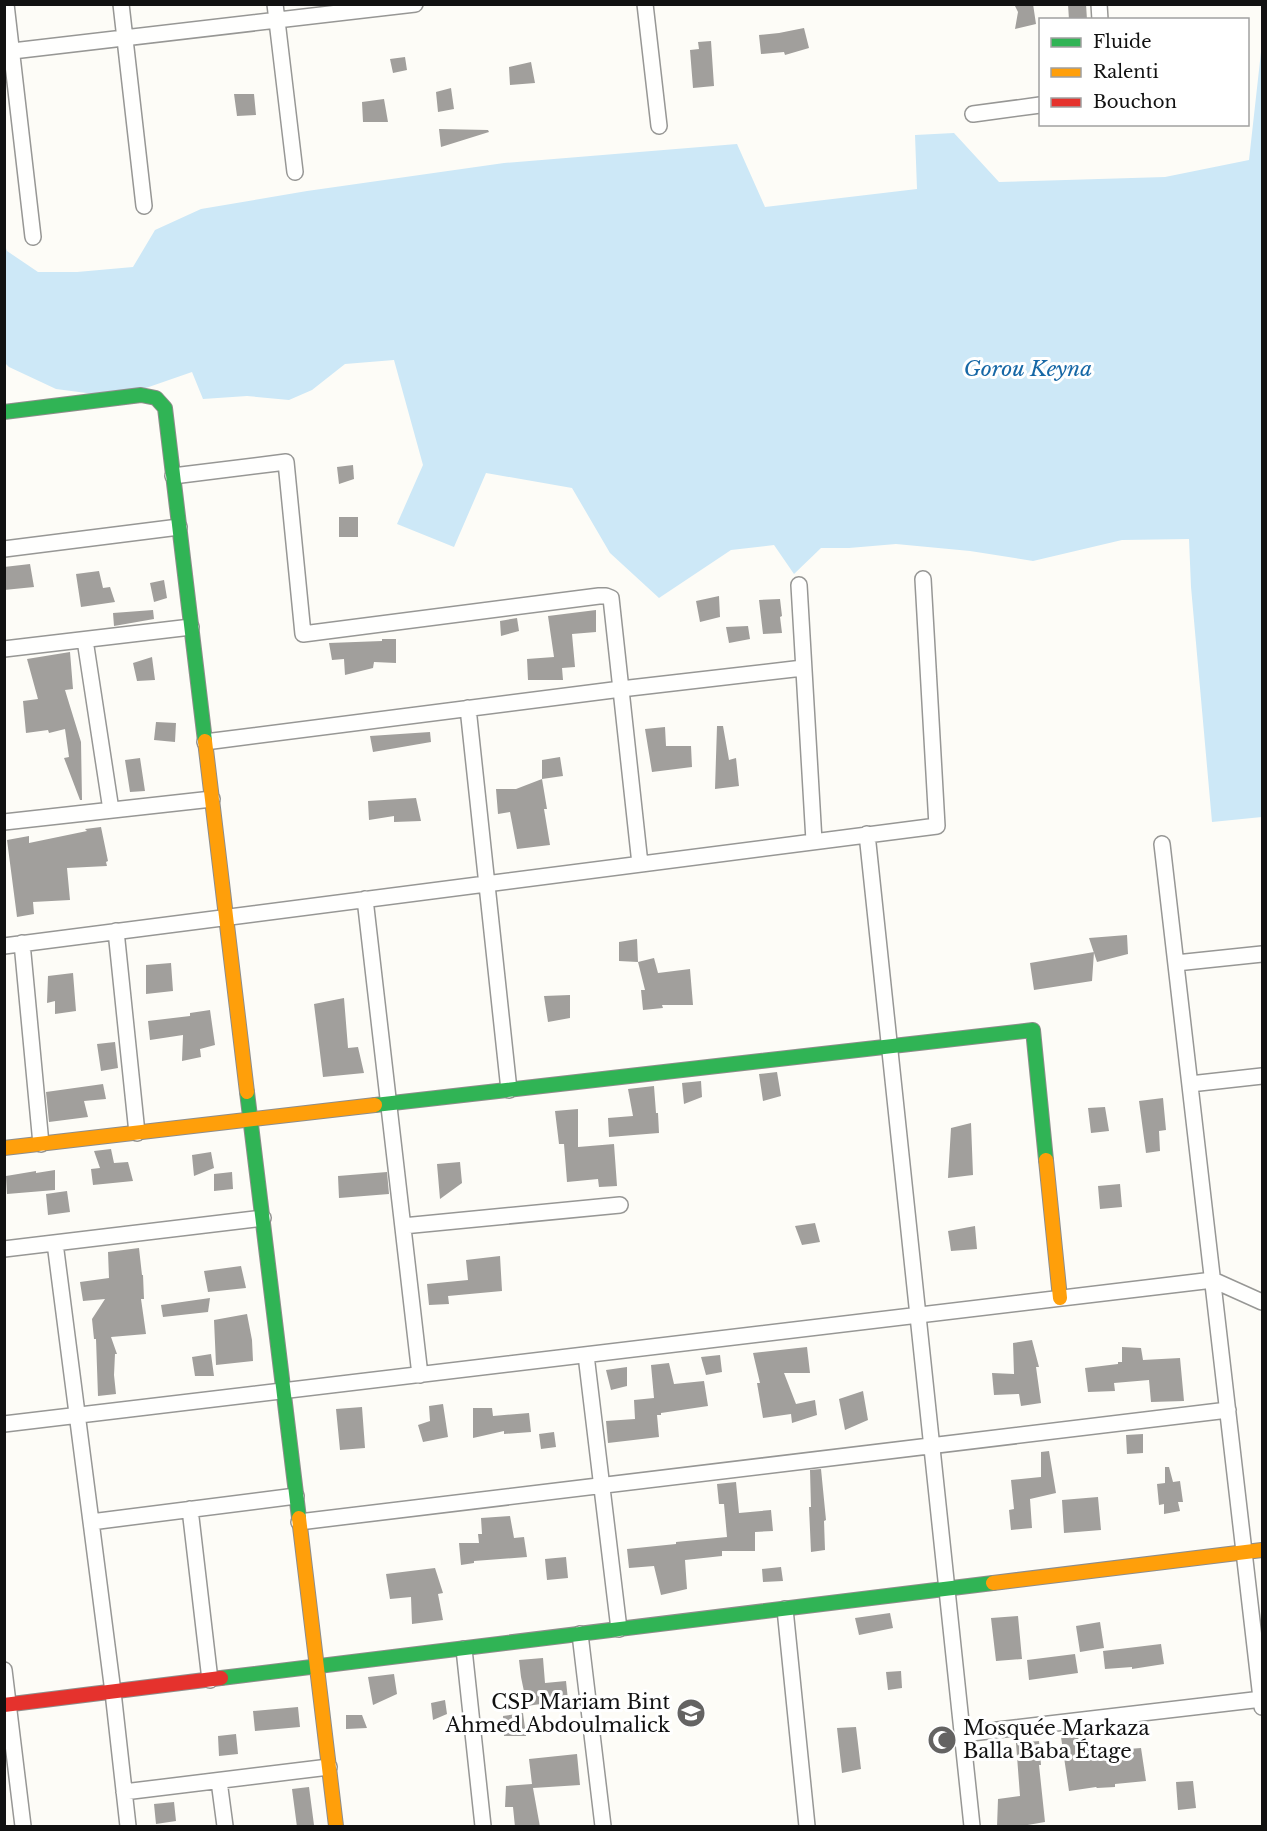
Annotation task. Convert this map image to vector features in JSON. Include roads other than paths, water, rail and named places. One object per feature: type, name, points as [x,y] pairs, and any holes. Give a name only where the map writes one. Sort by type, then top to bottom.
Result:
[{"type":"street","points":[[6,4],[8,52],[33,237]]},
{"type":"street","points":[[121,4],[144,206]]},
{"type":"street","points":[[275,4],[295,172]]},
{"type":"street","points":[[8,52],[415,4]]},
{"type":"street","points":[[645,4],[659,126]]},
{"type":"street","points":[[973,114],[1039,105]]},
{"type":"street","points":[[4,412],[141,395],[156,398],[165,408],[336,1827]]},
{"type":"street","points":[[173,476],[286,462],[303,634],[606,596],[611,598],[640,864]]},
{"type":"street","points":[[4,549],[179,527]]},
{"type":"street","points":[[4,946],[937,826],[923,579]]},
{"type":"street","points":[[799,585],[814,841]]},
{"type":"street","points":[[4,649],[191,627]]},
{"type":"street","points":[[85,640],[111,810]]},
{"type":"street","points":[[205,742],[803,668]]},
{"type":"street","points":[[468,708],[509,1090]]},
{"type":"street","points":[[4,822],[212,799]]},
{"type":"street","points":[[867,834],[972,1827]]},
{"type":"street","points":[[963,1734],[1262,1702],[1162,844]]},
{"type":"street","points":[[365,899],[420,1375]]},
{"type":"street","points":[[116,931],[137,1133]]},
{"type":"street","points":[[22,943],[41,1144]]},
{"type":"street","points":[[1176,963],[1263,954]]},
{"type":"street","points":[[4,1148],[1033,1030],[1060,1298]]},
{"type":"street","points":[[1190,1084],[1263,1076]]},
{"type":"street","points":[[403,1226],[620,1205]]},
{"type":"street","points":[[4,1249],[263,1218]]},
{"type":"street","points":[[55,1243],[113,1692],[128,1827]]},
{"type":"street","points":[[4,1424],[1213,1280],[1263,1302]]},
{"type":"street","points":[[586,1355],[619,1629]]},
{"type":"street","points":[[299,1522],[1228,1410]]},
{"type":"street","points":[[91,1522],[296,1496]]},
{"type":"street","points":[[190,1509],[210,1680]]},
{"type":"street","points":[[7,1705],[1263,1550]]},
{"type":"street","points":[[785,1609],[807,1827]]},
{"type":"street","points":[[580,1634],[603,1827]]},
{"type":"street","points":[[464,1649],[483,1827]]},
{"type":"street","points":[[4,1670],[23,1827]]},
{"type":"street","points":[[124,1792],[329,1767]]},
{"type":"street","points":[[219,1780],[225,1827]]},
{"type":"water","name":"Gorou Keyna","points":[[1262,43],[1262,817],[1212,822],[1191,587],[1189,539],[1122,540],[1033,561],[970,551],[896,544],[821,548],[794,574],[774,545],[731,550],[659,598],[610,553],[572,488],[486,473],[454,547],[397,524],[423,465],[394,360],[345,364],[312,390],[289,400],[247,396],[203,399],[192,372],[143,389],[94,394],[56,389],[9,367],[4,362],[4,243],[7,251],[38,272],[77,272],[133,267],[155,230],[201,209],[307,191],[504,163],[737,144],[765,207],[917,189],[915,135],[954,133],[999,182],[1165,177],[1249,160]]},
{"type":"place","name":"CSP Mariam Bint Ahmed Abdoulmalick","points":[[691,1713]]},
{"type":"place","name":"Mosquée Markaza Balla Baba Étage","points":[[942,1740]]}]
